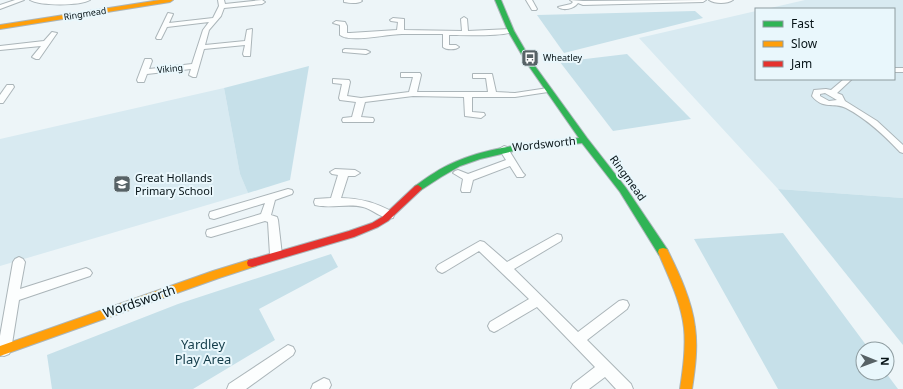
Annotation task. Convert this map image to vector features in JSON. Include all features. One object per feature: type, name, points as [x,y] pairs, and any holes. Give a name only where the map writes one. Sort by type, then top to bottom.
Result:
[{"type":"street","points":[[0,7],[20,0]]},
{"type":"street","points":[[33,0],[45,3],[87,0]]},
{"type":"street","name":"Ringmead","points":[[0,27],[170,0]]},
{"type":"street","name":"Ringmead","points":[[498,0],[510,31],[548,90],[635,208],[662,249],[683,298],[689,320],[690,362],[686,389]]},
{"type":"street","points":[[529,0],[534,8]]},
{"type":"street","points":[[561,7],[573,6],[574,1],[703,0]]},
{"type":"street","points":[[712,0],[730,0]]},
{"type":"street","points":[[348,1],[359,1]]},
{"type":"street","name":"Viking","points":[[193,75],[206,30],[218,16],[222,3],[262,3]]},
{"type":"street","points":[[160,38],[170,14]]},
{"type":"street","points":[[464,18],[465,32]]},
{"type":"street","points":[[165,25],[214,20]]},
{"type":"street","points":[[393,20],[402,20],[400,32]]},
{"type":"street","points":[[336,23],[343,23],[343,35],[357,36],[400,32],[446,33],[510,31]]},
{"type":"street","points":[[247,54],[250,30]]},
{"type":"street","points":[[36,57],[54,33]]},
{"type":"street","points":[[446,33],[446,47],[456,47]]},
{"type":"street","points":[[357,36],[348,52],[366,52]]},
{"type":"street","points":[[202,47],[248,42]]},
{"type":"street","points":[[0,48],[45,43]]},
{"type":"street","name":"Viking","points":[[141,80],[148,61]]},
{"type":"street","name":"Viking","points":[[144,72],[196,66]]},
{"type":"street","points":[[404,75],[417,75],[413,94]]},
{"type":"street","points":[[476,76],[489,76],[492,95]]},
{"type":"street","points":[[833,93],[847,80]]},
{"type":"street","points":[[336,82],[346,82],[343,98],[361,100],[413,94],[515,95],[548,90]]},
{"type":"street","points":[[1,98],[10,88]]},
{"type":"street","points":[[840,102],[839,97],[833,93],[822,91],[817,92],[815,95],[826,103],[833,104],[840,102],[854,109],[877,124],[903,150]]},
{"type":"street","points":[[468,95],[468,114],[481,115]]},
{"type":"street","points":[[356,120],[361,100]]},
{"type":"street","points":[[346,120],[370,120]]},
{"type":"street","name":"Wordsworth","points":[[2,350],[276,255],[351,234],[380,222],[428,180],[444,170],[478,156],[504,149],[584,140]]},
{"type":"street","name":"Wordsworth","points":[[504,149],[520,174]]},
{"type":"street","name":"Wordsworth","points":[[468,178],[511,162]]},
{"type":"street","points":[[335,202],[339,172],[355,173]]},
{"type":"street","points":[[458,174],[468,178],[466,190]]},
{"type":"street","points":[[214,215],[288,192]]},
{"type":"street","points":[[265,217],[270,202],[269,198]]},
{"type":"street","points":[[319,202],[359,201],[374,205],[389,215]]},
{"type":"street","points":[[211,233],[265,217],[273,220],[276,255]]},
{"type":"street","points":[[506,268],[557,238]]},
{"type":"street","points":[[442,268],[480,245],[506,268],[604,369],[626,389]]},
{"type":"street","name":"Wordsworth","points":[[2,350],[19,262]]},
{"type":"street","points":[[12,297],[86,273]]},
{"type":"street","points":[[494,326],[538,301]]},
{"type":"street","points":[[577,340],[623,305]]},
{"type":"street","points":[[241,387],[288,351]]},
{"type":"street","points":[[578,389],[604,369]]},
{"type":"shaded area","points":[[805,0],[903,0],[903,198],[778,189],[639,38],[755,11],[755,80],[895,80],[895,8],[770,8]]},
{"type":"shaded area","name":"Great Hollands Primary School","points":[[224,88],[240,174],[248,193],[0,266],[0,139]]},
{"type":"green space","points":[[695,11],[703,18],[564,53],[537,15]]},
{"type":"green space","points":[[627,54],[691,119],[613,131],[560,62]]},
{"type":"green space","points":[[309,66],[290,180],[248,193],[240,174],[224,88]]},
{"type":"green space","points":[[778,189],[903,198],[903,345]]},
{"type":"green space","points":[[783,233],[863,341],[855,341],[855,381],[892,381],[898,389],[778,389],[694,239]]},
{"type":"green space","name":"Yardley Play Area","points":[[331,254],[338,267],[259,309],[275,340],[193,389],[52,389],[47,355],[178,304]]},
{"type":"traffic: fast","points":[[498,0],[511,31],[529,62],[584,140],[623,190],[663,252]]},
{"type":"traffic: fast","points":[[418,188],[438,174],[457,164],[477,157],[518,148],[584,140]]},
{"type":"traffic: slow","points":[[0,27],[170,0]]},
{"type":"traffic: slow","points":[[663,252],[686,309],[689,326],[690,354],[686,389]]},
{"type":"traffic: slow","points":[[0,351],[252,263]]},
{"type":"traffic: jam","points":[[252,263],[351,234],[375,225],[385,219],[418,188]]},
{"type":"place","name":"Wheatley","points":[[530,58]]},
{"type":"place","name":"Great Hollands Primary School","points":[[122,184]]}]
